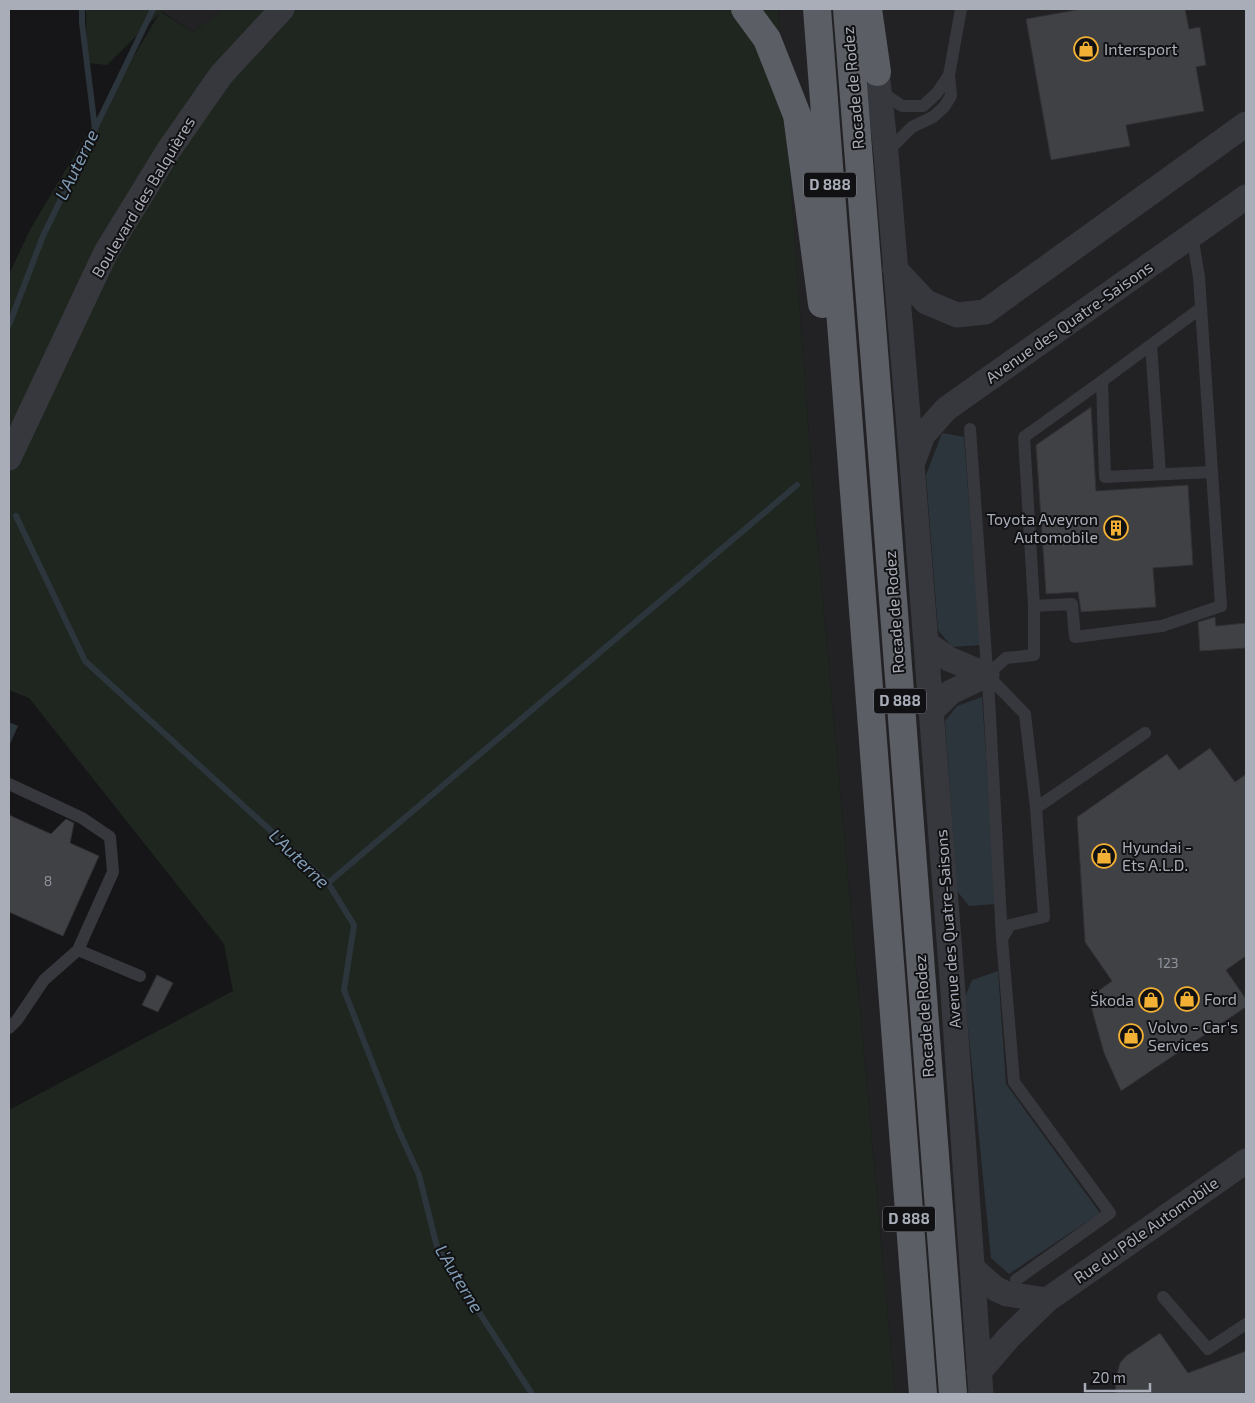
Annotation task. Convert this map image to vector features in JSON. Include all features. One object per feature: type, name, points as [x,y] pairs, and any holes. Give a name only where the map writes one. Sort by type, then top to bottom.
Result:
[{"type":"highway","points":[[746,9],[767,39],[797,115],[823,316],[843,361]]},
{"type":"highway","name":"Rocade de Rodez","points":[[818,9],[843,361],[923,1394]]},
{"type":"highway","name":"Rocade de Rodez","points":[[847,9],[953,1394]]},
{"type":"highway","points":[[868,9],[878,82]]},
{"type":"street","name":"Boulevard des Balquières","points":[[9,458],[106,252],[168,151],[221,75],[282,9]]},
{"type":"street","name":"Avenue des Quatre-Saisons","points":[[878,82],[886,154],[912,464],[980,1383]]},
{"type":"street","points":[[895,269],[926,302],[957,315],[985,312],[1246,124]]},
{"type":"street","name":"Avenue des Quatre-Saisons","points":[[912,464],[922,435],[946,409],[1246,196]]},
{"type":"street","points":[[926,643],[949,659],[987,675]]},
{"type":"street","points":[[931,712],[951,692],[987,675]]},
{"type":"street","name":"Rue du Pôle Automobile","points":[[980,1383],[1009,1337],[1047,1300],[1246,1161]]},
{"type":"street","points":[[972,1268],[996,1289],[1007,1294],[1047,1300]]},
{"type":"lane","points":[[886,154],[898,139],[912,127],[933,117],[944,107],[951,96],[949,75],[961,9]]},
{"type":"lane","points":[[878,82],[902,106],[923,106],[937,93],[949,75]]},
{"type":"lane","points":[[1034,606],[1072,604],[1075,637],[1162,626],[1222,606],[1211,472],[1199,277],[1192,235]]},
{"type":"lane","points":[[987,675],[1006,658],[1034,655],[1034,606],[1024,437],[1201,308]]},
{"type":"lane","points":[[1151,346],[1160,474]]},
{"type":"lane","points":[[1102,382],[1105,477],[1211,472]]},
{"type":"lane","points":[[970,428],[987,675],[1002,939],[1014,1082],[1110,1214],[1016,1280]]},
{"type":"lane","points":[[987,675],[1025,714],[1036,808],[1044,917],[1010,925],[1002,939]]},
{"type":"lane","points":[[1036,808],[1144,733]]},
{"type":"lane","points":[[9,784],[82,818],[110,837],[113,872],[78,950],[44,980],[17,1020],[9,1028]]},
{"type":"lane","points":[[78,950],[140,976]]},
{"type":"lane","points":[[1163,1297],[1208,1349],[1246,1324]]},
{"type":"shaded area","points":[[86,9],[161,9],[161,12],[193,32],[223,9],[778,9],[813,492],[895,1394],[9,1394],[9,1110],[233,991],[224,944],[29,698],[9,690],[9,274],[31,228],[159,14],[107,65],[87,63]]},
{"type":"shaded area","points":[[161,9],[223,9],[193,32],[161,11]]},
{"type":"shaded area","points":[[778,9],[1246,9],[1246,1394],[895,1394],[813,492]]},
{"type":"shaded area","points":[[942,433],[964,437],[980,645],[952,647],[938,630],[926,475]]},
{"type":"shaded area","points":[[982,697],[996,904],[969,906],[957,891],[945,721],[957,706]]},
{"type":"shaded area","points":[[9,722],[18,726],[10,744],[9,743]]},
{"type":"shaded area","points":[[998,971],[1006,1084],[1100,1213],[1009,1274],[991,1258],[965,997],[972,980]]},
{"type":"building","points":[[1081,9],[1185,9],[1189,29],[1200,27],[1206,65],[1196,67],[1204,111],[1126,125],[1130,146],[1051,160],[1026,19]]},
{"type":"building","name":"Toyota Aveyron Automobile","points":[[1091,407],[1096,491],[1188,485],[1193,565],[1153,568],[1156,607],[1081,612],[1078,592],[1046,594],[1036,445]]},
{"type":"building","points":[[1215,617],[1216,626],[1246,623],[1246,648],[1200,651],[1198,622]]},
{"type":"building","points":[[1210,748],[1235,782],[1246,774],[1246,956],[1226,970],[1246,999],[1246,1007],[1121,1091],[1104,1053],[1092,1010],[1090,997],[1112,981],[1085,942],[1077,817],[1167,754],[1179,770]]},
{"type":"building","points":[[9,815],[51,834],[66,819],[74,823],[70,843],[99,856],[63,936],[9,912]]},
{"type":"building","points":[[157,975],[173,983],[158,1012],[142,1005]]},
{"type":"building","points":[[1160,1333],[1188,1373],[1246,1351],[1246,1394],[1116,1394],[1115,1380],[1120,1363],[1126,1356]]},
{"type":"waterway","points":[[82,9],[82,23],[95,129]]},
{"type":"waterway","name":"L'Auterne","points":[[9,325],[43,236],[153,9]]},
{"type":"waterway","points":[[328,883],[797,485]]},
{"type":"waterway","name":"L'Auterne","points":[[16,516],[85,661],[328,883],[354,925],[344,990],[399,1131],[419,1175],[437,1247],[532,1394]]},
{"type":"place","name":"Intersport","points":[[1086,49]]},
{"type":"place","name":"Toyota Aveyron Automobile","points":[[1116,528]]},
{"type":"place","name":"Hyundai - Ets A.L.D.","points":[[1104,856]]},
{"type":"place","name":"Ford","points":[[1187,999]]},
{"type":"place","name":"Škoda","points":[[1151,1000]]},
{"type":"place","name":"Volvo - Car's Services","points":[[1131,1036]]}]
